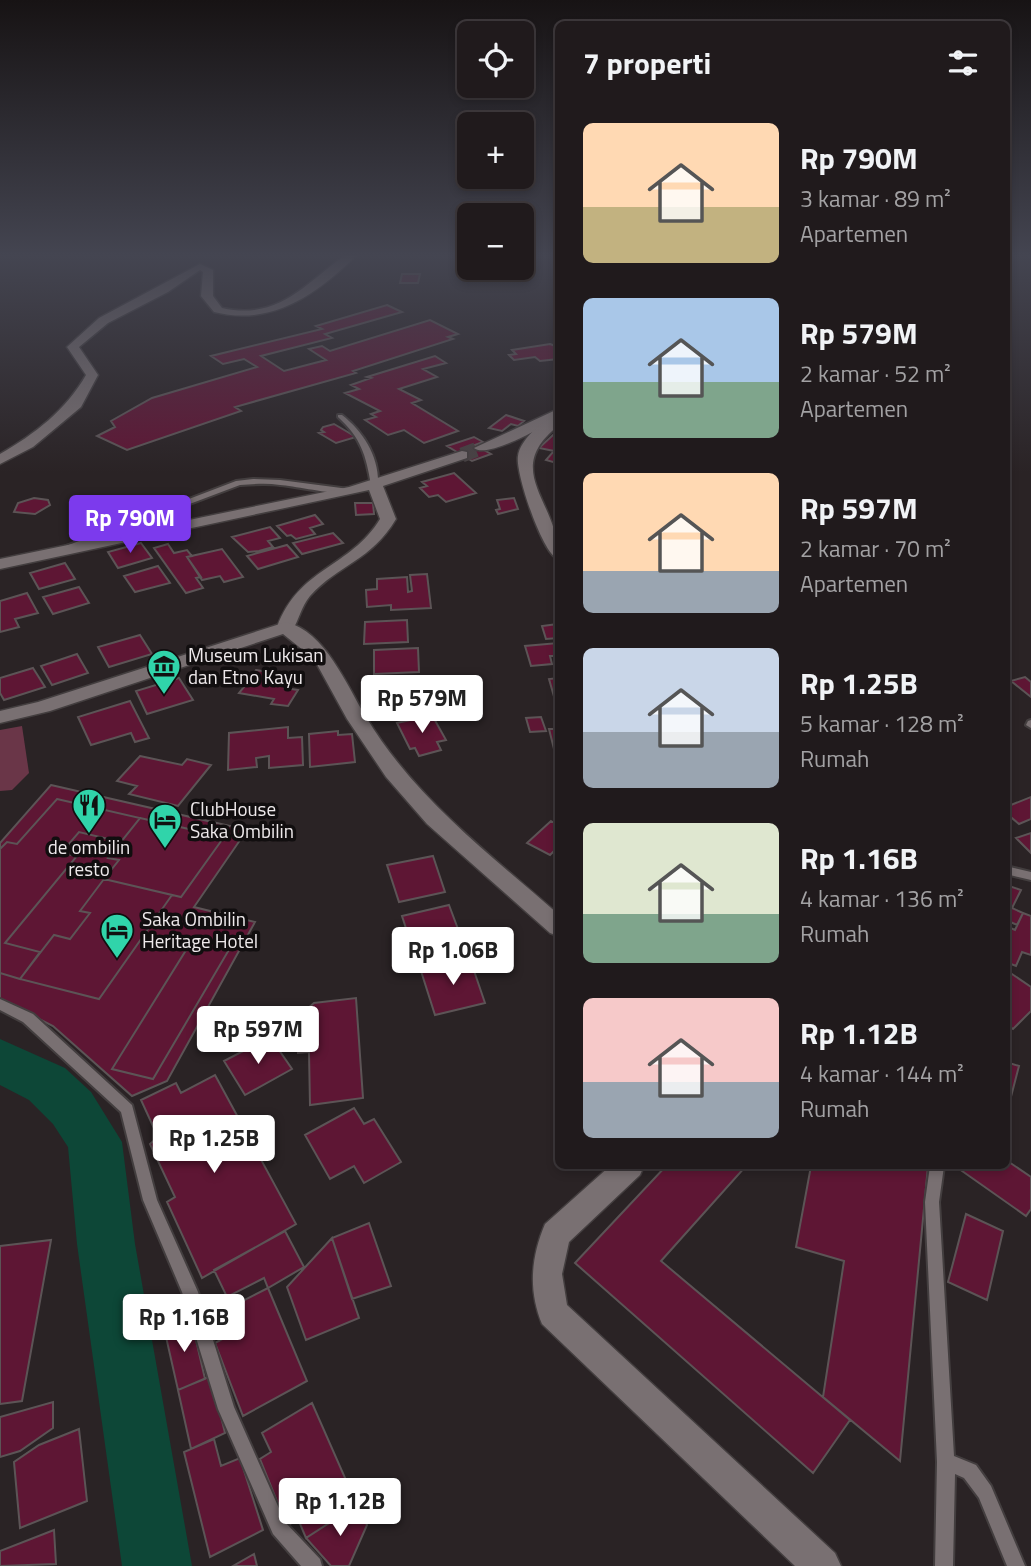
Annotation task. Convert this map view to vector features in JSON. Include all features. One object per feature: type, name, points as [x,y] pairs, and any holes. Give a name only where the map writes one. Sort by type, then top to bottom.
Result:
[{"type":"street","points":[[0,460],[28,444],[76,404],[92,375],[73,347],[95,327]]},
{"type":"street","points":[[481,448],[525,431],[555,415]]},
{"type":"street","points":[[555,422],[533,442],[525,456],[527,472],[555,546]]},
{"type":"street","points":[[0,564],[352,491],[462,455]]},
{"type":"street","points":[[286,627],[290,610],[311,584],[376,538],[388,519],[375,485]]},
{"type":"street","points":[[0,717],[56,703],[286,627]]},
{"type":"street","points":[[286,627],[322,656],[357,719],[393,772],[435,819],[555,924]]},
{"type":"street","points":[[627,1169],[556,1234],[546,1274],[553,1313],[822,1566]]},
{"type":"lane","points":[[340,416],[360,432],[371,462],[375,485]]},
{"type":"lane","points":[[62,550],[239,483],[266,479],[324,490],[352,491]]},
{"type":"lane","points":[[1010,871],[1031,876]]},
{"type":"lane","points":[[0,1004],[28,1018],[127,1109],[150,1200],[190,1292],[226,1409],[279,1528],[313,1566]]},
{"type":"lane","points":[[937,1169],[932,1202],[946,1462],[944,1566]]},
{"type":"lane","points":[[946,1462],[970,1471],[985,1492],[1016,1566]]},
{"type":"shaded area","points":[[22,726],[29,773],[12,790],[0,791],[0,730]]},
{"type":"building","points":[[318,327],[349,327],[325,334],[332,338],[261,356],[284,371],[326,360],[309,349],[322,346],[330,351],[407,327],[444,327],[458,334],[448,337],[453,339],[353,371],[356,373],[235,407],[241,411],[127,450],[97,436],[115,427],[111,421],[152,398],[257,367],[244,359],[223,364],[211,356],[322,329]]},
{"type":"building","points":[[550,344],[555,346],[555,359],[540,361],[535,357],[514,360],[509,355],[516,354],[512,350]]},
{"type":"building","points":[[435,356],[446,363],[423,369],[437,377],[399,389],[421,400],[412,403],[458,431],[424,443],[404,430],[388,435],[365,420],[376,417],[371,414],[380,411],[345,393],[359,389],[351,385],[371,378],[367,377]]},
{"type":"building","points":[[506,415],[524,421],[518,426],[511,424],[502,431],[489,428]]},
{"type":"building","points":[[334,424],[356,437],[336,443],[319,433],[324,432],[321,430],[323,427]]},
{"type":"building","points":[[555,435],[555,461],[546,460],[554,451],[539,448]]},
{"type":"building","points":[[474,437],[483,442],[475,445],[491,454],[472,461],[447,446]]},
{"type":"building","points":[[454,473],[476,493],[446,502],[438,495],[429,497],[420,488],[427,486],[422,482]]},
{"type":"building","points":[[34,498],[48,500],[50,505],[35,514],[14,512],[18,503]]},
{"type":"building","points":[[514,498],[518,509],[498,514],[496,510],[500,509],[497,500]]},
{"type":"building","points":[[355,503],[373,503],[374,514],[356,515]]},
{"type":"building","points":[[315,515],[323,524],[310,528],[315,534],[296,539],[291,535],[287,536],[277,526]]},
{"type":"building","points":[[270,527],[280,538],[268,541],[273,547],[259,551],[248,552],[232,537]]},
{"type":"building","points":[[333,533],[343,543],[302,554],[293,543]]},
{"type":"building","points":[[141,543],[152,558],[118,568],[108,552]]},
{"type":"building","points":[[168,544],[174,553],[187,550],[192,556],[187,557],[201,577],[196,578],[203,588],[186,593],[154,548]]},
{"type":"building","points":[[287,545],[298,557],[258,569],[247,556]]},
{"type":"building","points":[[222,549],[243,577],[224,582],[220,576],[202,580],[187,557]]},
{"type":"building","points":[[65,563],[75,579],[39,589],[30,573]]},
{"type":"building","points":[[158,566],[170,583],[135,592],[124,576]]},
{"type":"building","points":[[427,574],[431,608],[391,610],[391,605],[367,607],[366,590],[377,589],[377,579],[407,577],[408,592],[412,591],[410,575]]},
{"type":"building","points":[[79,587],[89,603],[53,614],[43,597]]},
{"type":"building","points":[[27,593],[38,613],[15,619],[19,627],[0,632],[0,601]]},
{"type":"building","points":[[407,620],[408,642],[364,644],[365,622]]},
{"type":"building","points":[[555,624],[555,638],[546,639],[542,626]]},
{"type":"building","points":[[140,635],[152,654],[109,667],[98,647]]},
{"type":"building","points":[[555,643],[555,656],[550,656],[552,664],[531,666],[525,646]]},
{"type":"building","points":[[418,648],[419,672],[374,674],[374,650]]},
{"type":"building","points":[[77,654],[88,673],[52,685],[41,666]]},
{"type":"building","points":[[33,668],[45,687],[4,700],[0,693],[0,678]]},
{"type":"building","points":[[256,670],[293,676],[285,688],[298,690],[288,706],[271,704],[274,699],[239,693],[244,687],[233,685],[242,672],[253,674]]},
{"type":"building","points":[[1025,677],[1031,682],[1031,697],[1011,681]]},
{"type":"building","name":"Museum Lukisan dan Etno Kayu","points":[[179,678],[193,700],[147,714],[136,691]]},
{"type":"building","points":[[555,678],[555,700],[549,679]]},
{"type":"building","points":[[423,680],[423,704],[381,705],[382,681]]},
{"type":"building","points":[[130,701],[149,738],[135,742],[131,733],[91,745],[78,717]]},
{"type":"building","points":[[432,715],[446,740],[437,742],[441,750],[419,756],[415,748],[410,749],[397,723]]},
{"type":"building","points":[[541,717],[546,731],[530,732],[526,718]]},
{"type":"building","points":[[288,727],[288,738],[302,737],[303,765],[269,768],[269,756],[256,758],[257,767],[228,770],[229,733]]},
{"type":"building","points":[[549,729],[555,729],[555,753]]},
{"type":"building","points":[[338,731],[338,735],[352,734],[355,762],[310,767],[309,734]]},
{"type":"building","points":[[140,756],[182,765],[187,759],[211,765],[178,806],[129,794],[137,786],[117,781]]},
{"type":"building","name":"Saka Ombilin Heritage Hotel","points":[[51,785],[247,830],[194,907],[255,922],[167,1081],[132,1096],[53,1026],[0,999],[0,843]]},
{"type":"building","points":[[1031,797],[1031,819],[1019,824],[1010,816],[1010,805]]},
{"type":"building","points":[[57,799],[140,818],[121,842],[79,832],[61,853],[77,856],[5,943],[40,952],[20,979],[0,973],[0,849],[7,842],[17,844]]},
{"type":"building","name":"ClubHouse Saka Ombilin","points":[[140,818],[224,837],[181,897],[104,879],[119,860],[108,858]]},
{"type":"building","points":[[551,821],[555,823],[555,850],[550,855],[527,843]]},
{"type":"building","points":[[1031,833],[1031,853],[1016,838]]},
{"type":"building","points":[[433,856],[445,892],[399,902],[387,865]]},
{"type":"building","points":[[104,879],[172,895],[99,999],[20,979],[54,935],[70,939],[90,913],[80,911]]},
{"type":"building","points":[[1010,886],[1021,890],[1012,908],[1023,913],[1017,925],[1010,922]]},
{"type":"building","points":[[449,905],[464,945],[415,956],[402,916]]},
{"type":"building","points":[[1023,913],[1031,916],[1031,955],[1022,952],[1016,966],[1010,964],[1010,928],[1015,930]]},
{"type":"building","points":[[193,939],[230,948],[153,1079],[112,1069]]},
{"type":"building","points":[[470,959],[485,1003],[435,1015],[421,971]]},
{"type":"building","points":[[1010,973],[1031,987],[1031,1011],[1013,1029],[1010,1027]]},
{"type":"building","points":[[356,998],[363,1098],[310,1105],[309,1052],[298,1053],[297,1018],[314,1003]]},
{"type":"building","points":[[270,1037],[292,1069],[245,1095],[224,1061]]},
{"type":"building","points":[[1010,1063],[1019,1066],[1010,1101]]},
{"type":"building","points":[[215,1075],[296,1224],[202,1278],[167,1202],[175,1197],[150,1144],[158,1137],[141,1100],[176,1083],[181,1093]]},
{"type":"building","points":[[354,1108],[364,1124],[374,1119],[401,1162],[364,1183],[354,1166],[330,1179],[305,1135]]},
{"type":"building","points":[[1010,1163],[1031,1177],[1031,1209],[1026,1216],[959,1169],[1010,1169]]},
{"type":"building","points":[[663,1169],[743,1169],[661,1261],[850,1420],[813,1473],[575,1263]]},
{"type":"building","points":[[810,1169],[928,1169],[900,1461],[823,1397],[844,1261],[796,1247]]},
{"type":"building","points":[[966,1214],[1003,1231],[987,1300],[948,1282]]},
{"type":"building","points":[[369,1223],[391,1286],[352,1299],[332,1238]]},
{"type":"building","points":[[285,1231],[304,1267],[268,1288],[264,1278],[227,1297],[214,1270]]},
{"type":"building","points":[[332,1238],[359,1318],[306,1340],[287,1287]]},
{"type":"building","points":[[51,1240],[22,1401],[0,1404],[0,1246]]},
{"type":"building","points":[[268,1288],[307,1381],[243,1416],[215,1343],[235,1332],[227,1309]]},
{"type":"building","points":[[191,1318],[205,1379],[178,1390],[164,1328]]},
{"type":"building","points":[[211,1376],[225,1433],[191,1449],[178,1390]]},
{"type":"building","points":[[53,1402],[53,1428],[20,1451],[0,1457],[0,1417]]},
{"type":"building","points":[[312,1403],[357,1505],[306,1538],[298,1519],[287,1526],[260,1459],[271,1452],[262,1433]]},
{"type":"building","points":[[79,1429],[87,1501],[20,1528],[14,1462],[39,1445]]},
{"type":"building","points":[[214,1439],[221,1466],[240,1458],[263,1530],[210,1557],[184,1452]]},
{"type":"building","points":[[357,1505],[367,1525],[349,1566],[331,1566],[306,1538]]},
{"type":"building","points":[[54,1530],[56,1564],[0,1566],[0,1551]]},
{"type":"building","points":[[254,1554],[257,1566],[233,1566]]},
{"type":"waterway","points":[[0,1060],[47,1084],[72,1108],[95,1142],[106,1244],[157,1566]]},
{"type":"tunnel","points":[[462,455],[481,448]]},
{"type":"place","name":"Museum Lukisan dan Etno Kayu","points":[[164,696]]},
{"type":"place","name":"de ombilin resto","points":[[89,835]]},
{"type":"place","name":"ClubHouse Saka Ombilin","points":[[165,850]]},
{"type":"place","name":"Saka Ombilin Heritage Hotel","points":[[117,960]]}]
